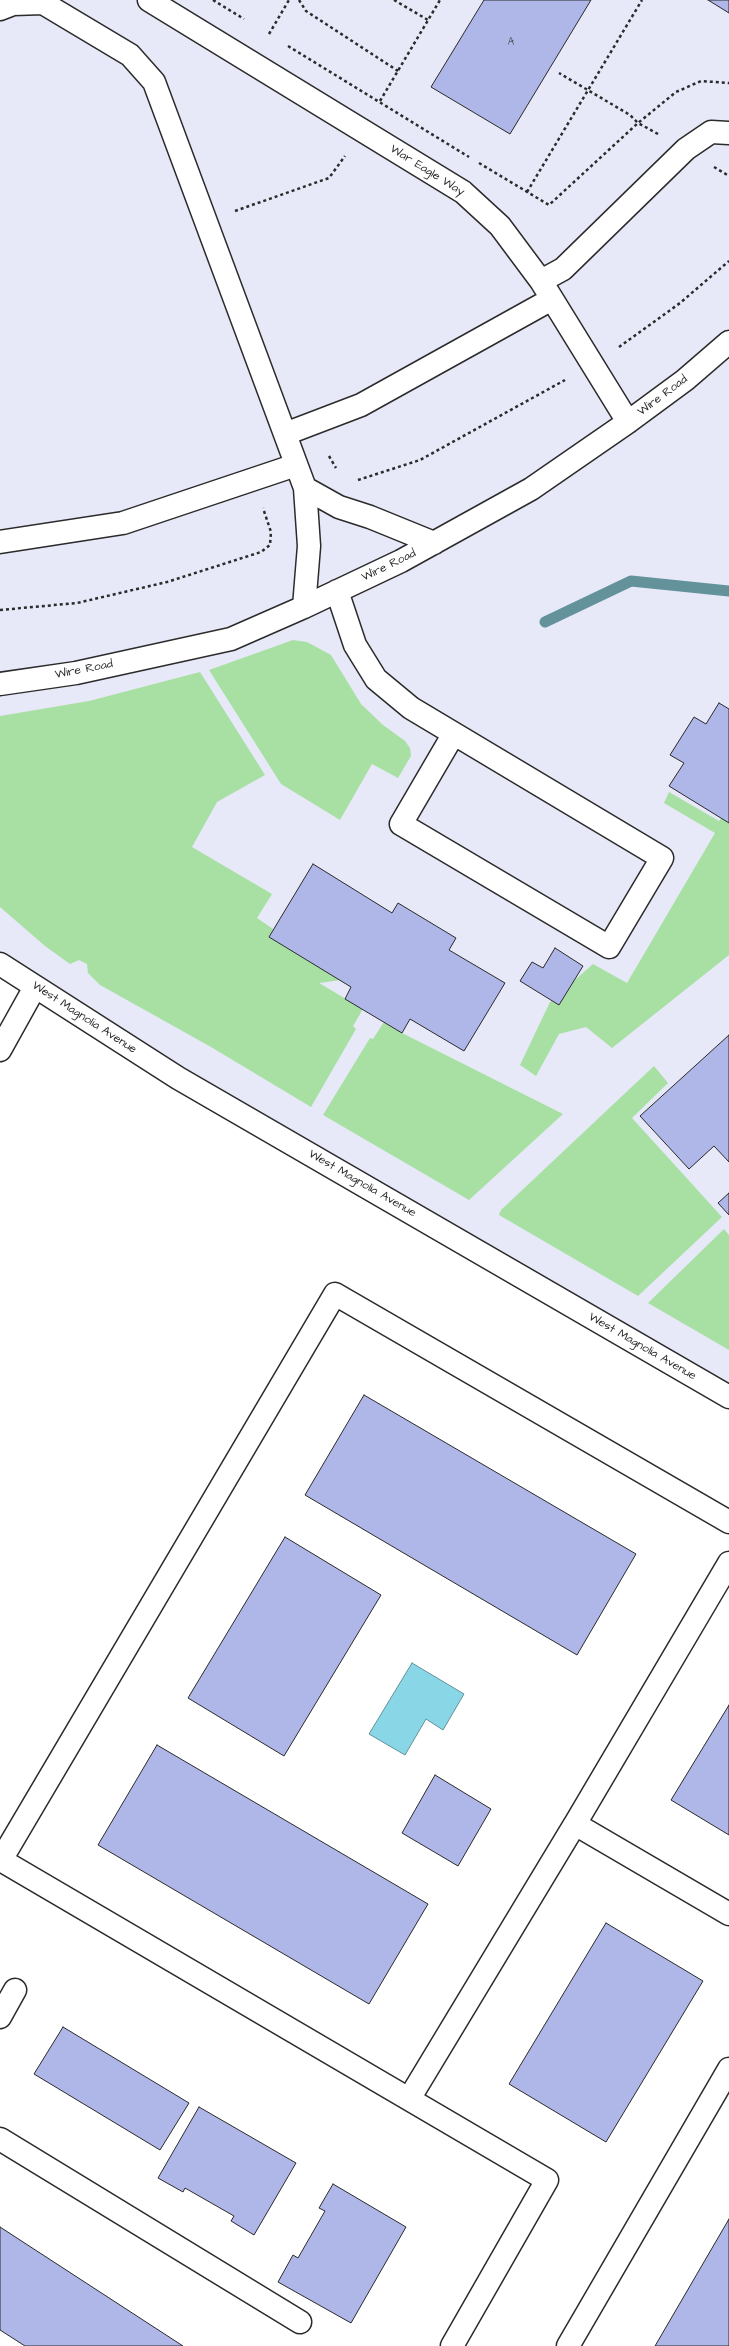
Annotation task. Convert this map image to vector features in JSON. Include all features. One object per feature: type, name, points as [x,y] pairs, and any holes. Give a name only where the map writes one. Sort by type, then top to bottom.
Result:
[{"type":"street","name":"War Eagle Way","points":[[149,0],[463,192],[500,226],[541,281],[628,422]]},
{"type":"street","points":[[0,9],[13,4],[43,3],[130,56],[154,82],[296,465],[306,488],[309,546],[304,607]]},
{"type":"street","points":[[541,281],[563,269],[686,149],[711,132],[729,133]]},
{"type":"street","points":[[285,434],[361,405],[552,300]]},
{"type":"street","name":"Wire Road","points":[[0,684],[76,673],[231,639],[337,592],[434,543],[531,489],[628,422],[685,380],[729,342]]},
{"type":"street","points":[[0,542],[124,523],[296,465]]},
{"type":"street","points":[[306,488],[339,507],[370,516],[434,543]]},
{"type":"street","points":[[337,592],[355,645],[376,679],[411,708],[453,735],[662,858],[609,947],[401,824],[453,735]]},
{"type":"street","name":"West Magnolia Avenue","points":[[0,964],[178,1078],[729,1397]]},
{"type":"street","points":[[0,1050],[35,987]]},
{"type":"street","points":[[452,2346],[547,2180],[1,1860],[335,1294],[729,1522]]},
{"type":"street","points":[[409,2099],[729,1563]]},
{"type":"street","points":[[574,1824],[729,1914]]},
{"type":"street","points":[[0,2017],[15,1990]]},
{"type":"street","points":[[568,2346],[729,2069]]},
{"type":"street","points":[[0,2139],[300,2322]]},
{"type":"path","points":[[213,0],[250,23]]},
{"type":"path","points":[[269,34],[289,0]]},
{"type":"path","points":[[299,0],[306,11],[398,71]]},
{"type":"path","points":[[394,0],[428,20]]},
{"type":"path","points":[[380,102],[440,0]]},
{"type":"path","points":[[527,192],[642,0]]},
{"type":"path","points":[[263,30],[276,38]]},
{"type":"path","points":[[282,42],[549,205],[638,123],[676,92],[688,85],[701,81],[729,83]]},
{"type":"path","points":[[559,73],[589,90],[638,123]]},
{"type":"path","points":[[206,221],[329,178],[347,153]]},
{"type":"path","points":[[352,482],[420,460],[593,364],[651,325],[729,261]]},
{"type":"path","points":[[329,456],[338,473]]},
{"type":"path","points":[[0,610],[77,603],[167,582],[261,552],[270,545],[271,532],[263,507]]},
{"type":"shaded area","points":[[0,0],[729,0],[729,1397],[0,972]]},
{"type":"green space","points":[[293,640],[307,642],[331,655],[361,704],[383,725],[405,741],[410,748],[411,756],[398,778],[372,764],[340,820],[281,784],[209,670]]},
{"type":"green space","points":[[200,672],[265,775],[217,802],[192,847],[272,894],[257,918],[273,929],[269,937],[341,980],[319,983],[363,1009],[353,1026],[356,1029],[311,1107],[211,1047],[100,985],[88,973],[87,964],[79,960],[70,964],[45,946],[0,907],[0,716],[89,701]]},
{"type":"green space","points":[[669,792],[719,821],[729,809],[729,955],[612,1048],[586,1027],[559,1034],[536,1076],[520,1065],[550,1002],[593,964],[627,983],[715,833],[664,803]]},
{"type":"green space","points":[[384,1022],[402,1033],[563,1114],[469,1200],[323,1115],[370,1038],[373,1039]]},
{"type":"green space","points":[[654,1066],[668,1083],[632,1118],[722,1217],[638,1296],[499,1215],[501,1210]]},
{"type":"green space","points":[[724,1229],[729,1235],[729,1350],[648,1303]]},
{"type":"water","points":[[412,1663],[464,1694],[443,1730],[426,1719],[405,1755],[369,1734]]},
{"type":"building","points":[[484,0],[591,0],[510,134],[431,87]]},
{"type":"building","points":[[708,0],[729,0],[729,13]]},
{"type":"building","points":[[719,703],[729,709],[729,823],[669,786],[684,763],[670,755],[694,717],[706,724]]},
{"type":"building","points":[[313,864],[392,913],[398,903],[456,938],[449,950],[505,983],[464,1051],[410,1019],[402,1033],[345,999],[351,987],[269,937]]},
{"type":"building","points":[[555,948],[583,966],[559,1005],[520,981],[532,962],[543,968]]},
{"type":"building","points":[[729,1035],[729,1162],[714,1146],[689,1169],[640,1116]]},
{"type":"building","points":[[729,1193],[729,1215],[718,1203]]},
{"type":"building","points":[[364,1395],[636,1554],[577,1655],[305,1495]]},
{"type":"building","points":[[285,1537],[381,1595],[284,1756],[188,1698]]},
{"type":"building","points":[[729,1705],[729,1835],[671,1800]]},
{"type":"building","points":[[157,1745],[428,1904],[369,2004],[98,1845]]},
{"type":"building","points":[[435,1775],[491,1809],[458,1866],[402,1833]]},
{"type":"building","points":[[606,1923],[703,1981],[606,2142],[509,2084]]},
{"type":"building","points":[[63,2027],[189,2103],[160,2150],[34,2074]]},
{"type":"building","points":[[199,2107],[296,2163],[254,2235],[231,2221],[234,2216],[185,2188],[183,2192],[158,2178]]},
{"type":"building","points":[[333,2184],[406,2227],[351,2323],[278,2282],[293,2255],[298,2258],[325,2211],[319,2208]]},
{"type":"building","points":[[729,2219],[729,2346],[655,2346]]},
{"type":"building","points":[[0,2227],[183,2346],[25,2346],[0,2330]]},
{"type":"waterway","points":[[545,622],[631,581],[729,591]]}]
